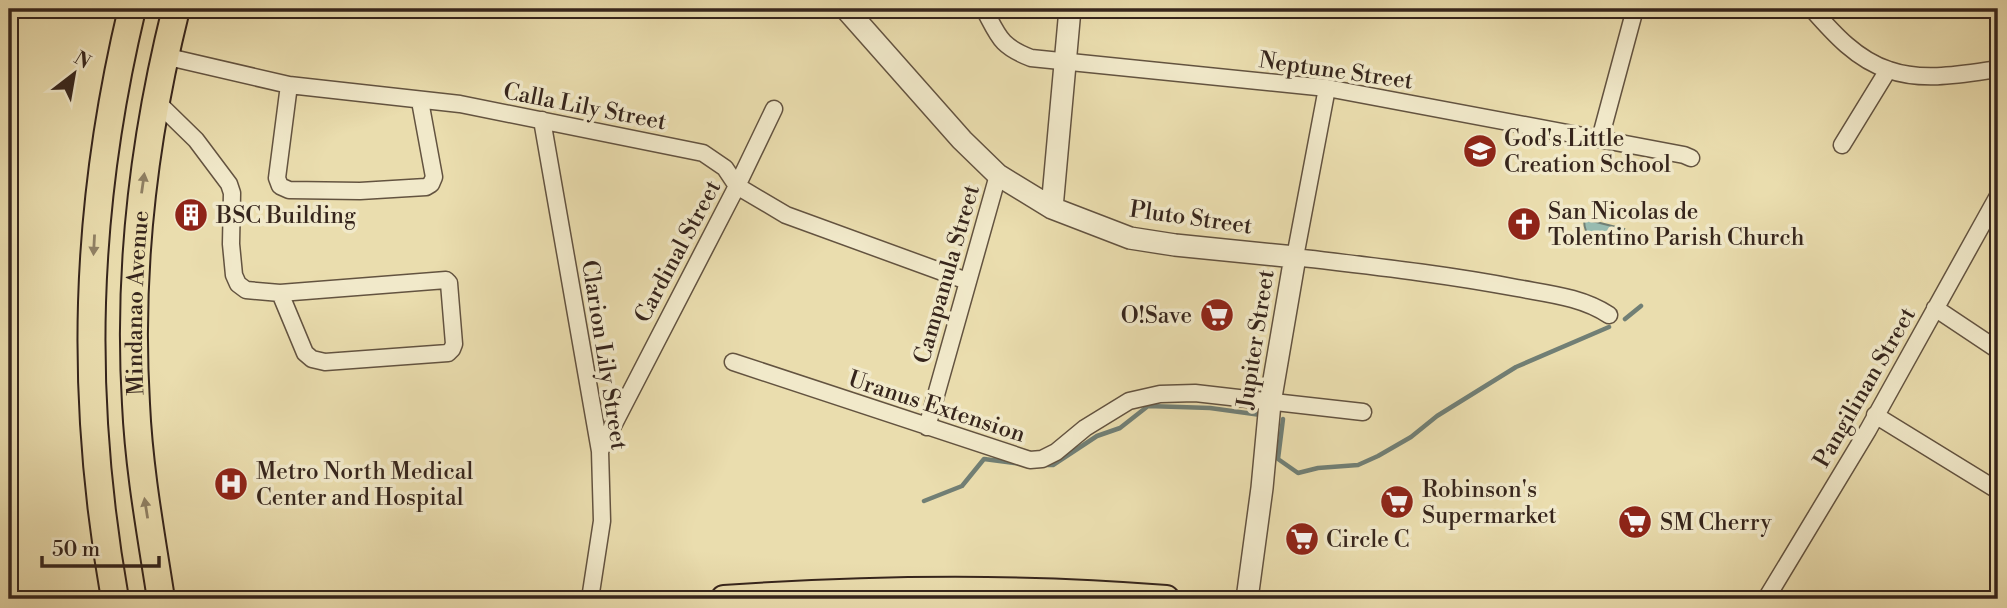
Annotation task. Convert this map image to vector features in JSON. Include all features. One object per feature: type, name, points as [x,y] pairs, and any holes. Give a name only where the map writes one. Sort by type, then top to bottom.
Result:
[{"type":"main road","name":"Mindanao Avenue","points":[[115,599],[93,432],[91,304],[95,224],[104,144],[118,65],[132,9]]},
{"type":"main road","name":"Mindanao Avenue","points":[[161,599],[144,491],[135,378],[135,316],[142,192],[155,100],[176,9]]},
{"type":"main road","points":[[723,599],[829,594],[1072,592],[1166,599]]},
{"type":"street","name":"Pluto Street","points":[[846,9],[962,140],[998,175],[1052,208],[1130,239],[1447,275],[1577,300],[1596,306],[1609,315]]},
{"type":"street","name":"Neptune Street","points":[[984,9],[1001,41],[1016,52],[1031,58],[1327,88],[1691,158]]},
{"type":"street","points":[[1052,208],[1069,9]]},
{"type":"street","points":[[1600,139],[1635,9]]},
{"type":"street","points":[[1812,9],[1849,47],[1888,70],[1931,76],[1998,69]]},
{"type":"street","name":"Calla Lily Street","points":[[164,57],[289,85],[460,104],[703,153],[725,168],[737,186],[786,215],[967,281]]},
{"type":"street","points":[[1842,145],[1888,70]]},
{"type":"street","points":[[289,85],[276,178],[280,186],[289,190],[360,191],[426,187],[431,184],[434,177],[421,101]]},
{"type":"street","name":"Jupiter Street","points":[[1247,599],[1270,403],[1327,88]]},
{"type":"street","points":[[155,100],[196,140],[229,184],[232,193],[231,244],[234,275],[238,285],[246,290],[280,293],[446,281],[449,283],[454,344],[447,353],[325,362],[312,359],[306,353],[280,293]]},
{"type":"street","name":"Cardinal Street","points":[[600,451],[774,109]]},
{"type":"street","name":"Clarion Lily Street","points":[[542,120],[600,451],[602,521],[590,599]]},
{"type":"street","name":"Campanula Street","points":[[927,427],[998,175]]},
{"type":"street","name":"Pangilinan Street","points":[[1766,599],[1868,430],[1998,196]]},
{"type":"street","points":[[1935,308],[1998,350]]},
{"type":"street","name":"Uranus Extension","points":[[733,362],[1022,458],[1036,460],[1056,452],[1085,428],[1129,401],[1160,394],[1195,393],[1363,412]]},
{"type":"street","points":[[1875,415],[1997,490]]},
{"type":"water","points":[[1584,219],[1624,229],[1617,241],[1598,243],[1586,232]]},
{"type":"waterway","points":[[1625,319],[1641,306]]},
{"type":"waterway","points":[[1283,419],[1278,459],[1298,473],[1318,468],[1358,465],[1411,437],[1437,416],[1516,367],[1609,327]]},
{"type":"waterway","points":[[1043,465],[1053,465],[1097,436],[1120,428],[1148,406],[1210,408],[1261,415]]},
{"type":"waterway","points":[[924,501],[962,486],[984,459],[1023,464]]},
{"type":"place","name":"God's Little Creation School","points":[[1480,151]]},
{"type":"place","name":"BSC Building","points":[[191,215]]},
{"type":"place","name":"San Nicolas de Tolentino Parish Church","points":[[1524,224]]},
{"type":"place","name":"O!Save","points":[[1217,315]]},
{"type":"place","name":"Metro North Medical Center and Hospital","points":[[231,484]]},
{"type":"place","name":"Robinson's Supermarket","points":[[1397,502]]},
{"type":"place","name":"SM Cherry","points":[[1635,522]]},
{"type":"place","name":"Circle C","points":[[1302,539]]}]
